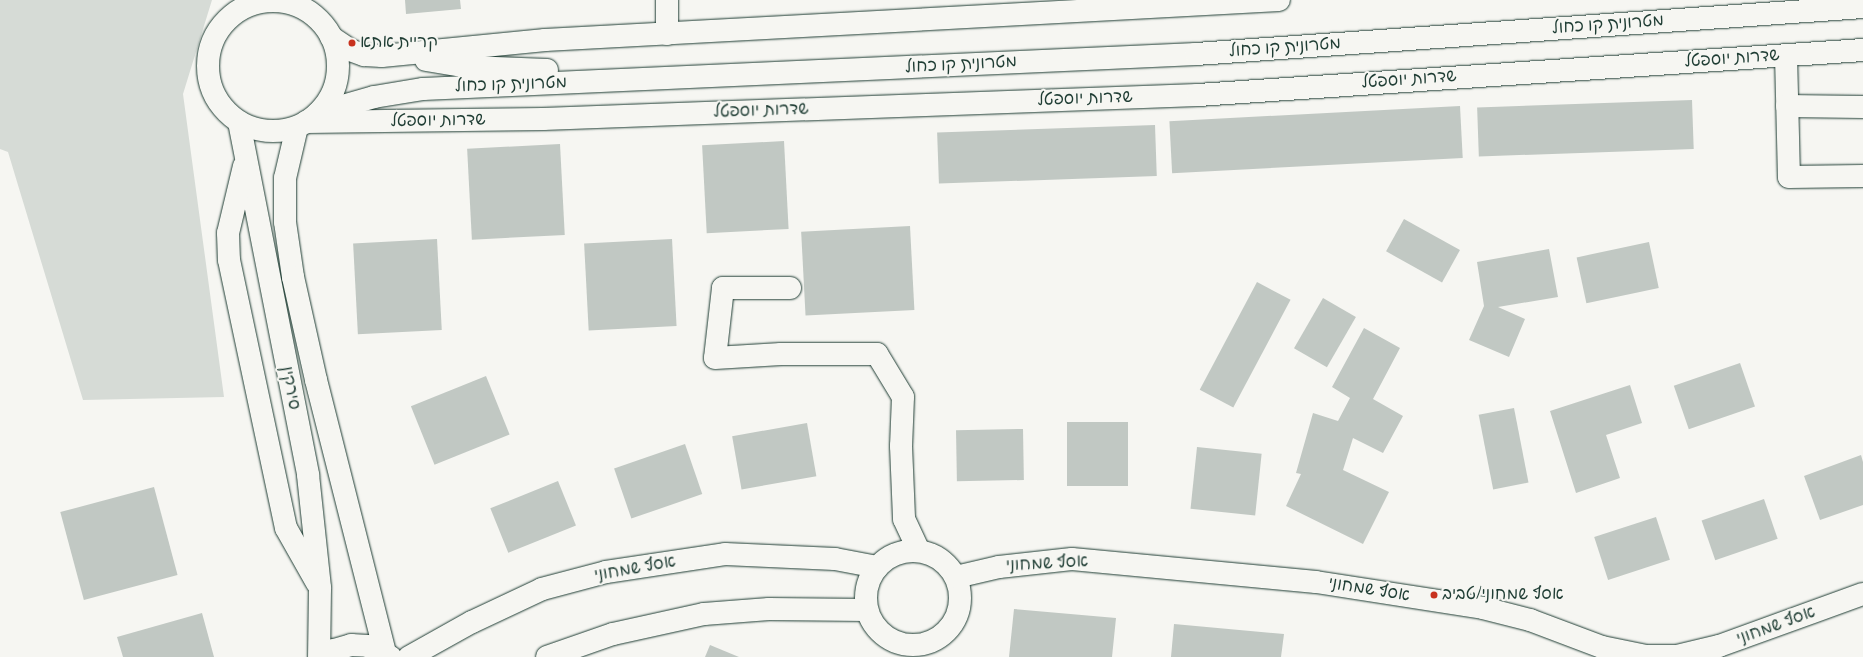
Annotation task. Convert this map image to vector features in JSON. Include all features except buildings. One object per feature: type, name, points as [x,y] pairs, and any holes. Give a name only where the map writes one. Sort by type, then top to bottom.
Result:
[{"type":"street","points":[[667,0],[667,34]]},
{"type":"street","points":[[331,37],[350,50],[364,55],[400,55],[545,40],[1162,4],[1279,0]]},
{"type":"street","points":[[277,1],[308,6],[331,37],[338,58],[336,81],[328,102],[307,121],[278,132],[265,131],[239,122],[224,110],[212,91],[208,70],[210,48],[217,35],[239,6],[277,1]]},
{"type":"street","name":"מטרונית קו כחול","points":[[307,121],[374,97],[423,89],[1196,54],[1863,7]]},
{"type":"street","name":"שדרות יוספטל","points":[[307,121],[543,119],[1198,94],[1863,50]]},
{"type":"street","name":"מטרונית קו כחול","points":[[400,55],[470,67],[706,77]]},
{"type":"street","points":[[1786,55],[1789,177],[1863,176]]},
{"type":"street","points":[[1787,106],[1863,106]]},
{"type":"street","name":"סירקין","points":[[307,121],[285,178],[285,222],[293,277],[316,380],[388,655]]},
{"type":"street","name":"סירקין","points":[[239,122],[308,475],[320,588],[319,657]]},
{"type":"street","points":[[246,161],[228,233],[229,260],[286,528],[320,588]]},
{"type":"street","points":[[790,288],[723,288],[715,358],[782,354],[876,354],[903,397],[901,446],[904,519],[919,551]]},
{"type":"street","points":[[910,550],[919,551],[929,552],[945,562],[956,577],[960,593],[959,609],[952,624],[941,636],[927,643],[894,649],[873,624],[867,610],[867,587],[877,567],[892,555],[910,550]]},
{"type":"street","name":"אסף שמחוני","points":[[409,657],[472,622],[542,589],[606,572],[725,554],[835,559],[877,567]]},
{"type":"street","name":"אסף שמחוני","points":[[956,577],[999,567],[1072,559],[1316,582],[1483,608],[1530,620],[1614,651],[1646,656],[1693,655],[1863,594]]},
{"type":"street","points":[[546,657],[614,634],[704,614],[769,609],[867,610]]},
{"type":"street","points":[[935,657],[941,636]]},
{"type":"street","points":[[324,657],[334,650],[350,645],[368,646],[388,655]]},
{"type":"shaded area","points":[[0,0],[212,0],[183,94],[224,397],[83,400],[8,152],[0,149]]},
{"type":"place","name":"קריית אתא","points":[[352,43]]},
{"type":"place","name":"אסף שמחוני/טביב","points":[[1434,595]]}]
